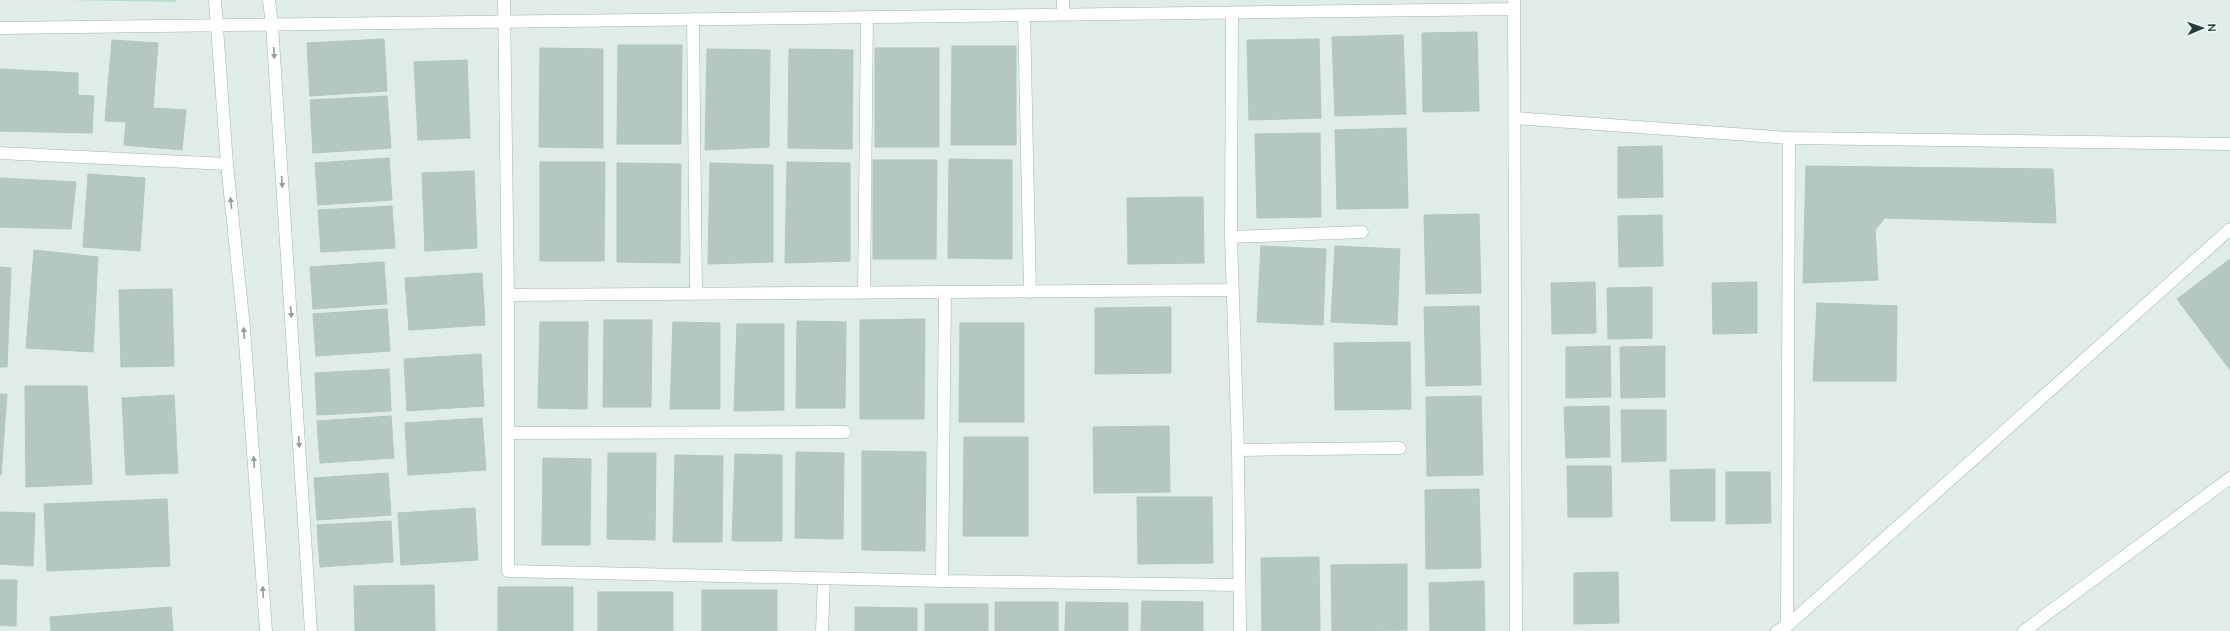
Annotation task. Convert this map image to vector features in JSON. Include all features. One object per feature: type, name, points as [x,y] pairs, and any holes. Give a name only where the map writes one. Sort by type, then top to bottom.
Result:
[{"type":"street","points":[[215,0],[228,164],[244,328],[266,631]]},
{"type":"street","points":[[269,0],[272,25],[311,631]]},
{"type":"street","points":[[504,0],[508,295],[508,571],[942,582],[1239,585]]},
{"type":"street","points":[[1063,0],[1063,13]]},
{"type":"street","points":[[0,28],[867,18],[1063,13],[1232,12],[1514,4],[1516,631]]},
{"type":"street","points":[[1232,12],[1231,290],[1238,450],[1240,631]]},
{"type":"street","points":[[1024,15],[1030,292]]},
{"type":"street","points":[[864,293],[867,18]]},
{"type":"street","points":[[693,19],[696,293]]},
{"type":"street","points":[[1515,118],[1789,138],[2230,144]]},
{"type":"street","points":[[1782,628],[1789,138]]},
{"type":"street","points":[[0,153],[228,164]]},
{"type":"street","points":[[1782,628],[2230,228]]},
{"type":"street","points":[[1231,237],[1362,232]]},
{"type":"street","points":[[508,295],[1231,290]]},
{"type":"street","points":[[942,582],[944,292]]},
{"type":"street","points":[[508,433],[845,432]]},
{"type":"street","points":[[1238,450],[1400,448]]},
{"type":"street","points":[[2024,631],[2230,478]]},
{"type":"street","points":[[822,631],[824,579]]},
{"type":"green space","points":[[65,0],[176,0],[177,2]]},
{"type":"building","points":[[1477,32],[1479,111],[1423,112],[1422,33]]},
{"type":"building","points":[[1403,35],[1406,114],[1335,116],[1332,37]]},
{"type":"building","points":[[384,39],[387,91],[310,96],[307,43]]},
{"type":"building","points":[[1319,39],[1321,118],[1249,120],[1247,40]]},
{"type":"building","points":[[112,40],[158,43],[153,108],[186,110],[182,150],[124,145],[126,122],[105,121]]},
{"type":"building","points":[[618,45],[682,45],[681,144],[617,144]]},
{"type":"building","points":[[952,46],[1016,46],[1016,145],[951,145]]},
{"type":"building","points":[[540,48],[603,49],[603,148],[539,147]]},
{"type":"building","points":[[875,48],[939,48],[939,147],[875,147]]},
{"type":"building","points":[[707,49],[770,50],[769,147],[705,150]]},
{"type":"building","points":[[789,49],[853,50],[852,149],[788,148]]},
{"type":"building","points":[[467,60],[470,138],[418,140],[414,62]]},
{"type":"building","points":[[0,69],[78,73],[78,95],[94,96],[92,133],[0,131]]},
{"type":"building","points":[[387,96],[391,148],[313,153],[310,100]]},
{"type":"building","points":[[1406,128],[1408,208],[1337,209],[1335,130]]},
{"type":"building","points":[[1320,133],[1321,217],[1257,218],[1255,134]]},
{"type":"building","points":[[1662,146],[1663,197],[1618,198],[1618,147]]},
{"type":"building","points":[[389,158],[392,200],[318,205],[315,163]]},
{"type":"building","points":[[949,159],[1012,160],[1012,259],[948,258]]},
{"type":"building","points":[[873,160],[937,160],[936,259],[873,259]]},
{"type":"building","points":[[540,162],[605,162],[604,261],[540,261]]},
{"type":"building","points":[[787,162],[850,163],[850,261],[785,263]]},
{"type":"building","points":[[617,163],[681,164],[680,263],[617,262]]},
{"type":"building","points":[[710,163],[773,165],[773,262],[708,264]]},
{"type":"building","points":[[1806,166],[2053,169],[2056,223],[1885,218],[1875,230],[1878,280],[1803,283]]},
{"type":"building","points":[[474,171],[477,248],[425,251],[422,173]]},
{"type":"building","points":[[88,174],[145,178],[140,251],[83,247]]},
{"type":"building","points":[[0,178],[76,182],[71,229],[0,227]]},
{"type":"building","points":[[1203,197],[1204,263],[1128,264],[1127,198]]},
{"type":"building","points":[[392,206],[395,248],[321,252],[318,210]]},
{"type":"building","points":[[1479,214],[1481,293],[1426,294],[1424,215]]},
{"type":"building","points":[[1662,215],[1663,266],[1619,267],[1618,216]]},
{"type":"building","points":[[1261,246],[1326,249],[1323,325],[1257,322]]},
{"type":"building","points":[[1335,246],[1400,249],[1397,325],[1331,322]]},
{"type":"building","points":[[34,250],[98,257],[93,352],[26,348]]},
{"type":"building","points":[[2230,259],[2230,370],[2177,299]]},
{"type":"building","points":[[384,262],[387,304],[313,309],[310,267]]},
{"type":"building","points":[[0,267],[11,268],[7,367],[0,367]]},
{"type":"building","points":[[482,273],[485,325],[409,330],[405,278]]},
{"type":"building","points":[[1595,282],[1596,333],[1552,334],[1551,283]]},
{"type":"building","points":[[1757,282],[1757,333],[1713,334],[1712,283]]},
{"type":"building","points":[[1652,287],[1652,338],[1608,339],[1607,288]]},
{"type":"building","points":[[172,289],[174,366],[121,367],[119,290]]},
{"type":"building","points":[[1817,303],[1897,306],[1896,381],[1813,381]]},
{"type":"building","points":[[1479,306],[1481,385],[1426,386],[1424,307]]},
{"type":"building","points":[[1171,307],[1171,373],[1095,374],[1095,308]]},
{"type":"building","points":[[387,309],[390,351],[316,356],[313,314]]},
{"type":"building","points":[[925,319],[924,419],[860,419],[860,320]]},
{"type":"building","points":[[604,320],[652,320],[651,407],[603,407]]},
{"type":"building","points":[[797,321],[846,322],[845,408],[796,408]]},
{"type":"building","points":[[540,322],[588,322],[587,409],[538,408]]},
{"type":"building","points":[[673,322],[720,323],[720,409],[670,409]]},
{"type":"building","points":[[960,323],[1024,323],[1024,422],[959,422]]},
{"type":"building","points":[[737,324],[784,324],[784,410],[734,411]]},
{"type":"building","points":[[1410,342],[1411,409],[1335,410],[1334,343]]},
{"type":"building","points":[[1610,346],[1611,397],[1566,398],[1566,347]]},
{"type":"building","points":[[1665,346],[1665,397],[1621,398],[1620,347]]},
{"type":"building","points":[[481,354],[484,406],[407,411],[404,359]]},
{"type":"building","points":[[389,369],[391,411],[317,415],[315,373]]},
{"type":"building","points":[[25,386],[87,386],[92,484],[26,487]]},
{"type":"building","points":[[0,394],[7,394],[1,475],[0,475]]},
{"type":"building","points":[[174,395],[178,473],[126,475],[122,398]]},
{"type":"building","points":[[1481,396],[1483,475],[1427,476],[1426,397]]},
{"type":"building","points":[[1609,406],[1610,457],[1566,458],[1564,407]]},
{"type":"building","points":[[1621,410],[1666,410],[1666,461],[1622,462]]},
{"type":"building","points":[[391,416],[394,458],[320,463],[317,421]]},
{"type":"building","points":[[482,418],[486,470],[408,475],[405,423]]},
{"type":"building","points":[[1169,426],[1170,492],[1094,493],[1093,427]]},
{"type":"building","points":[[964,437],[1028,437],[1028,536],[963,536]]},
{"type":"building","points":[[862,451],[926,452],[925,551],[862,550]]},
{"type":"building","points":[[796,452],[844,453],[843,539],[795,538]]},
{"type":"building","points":[[608,453],[656,453],[655,540],[607,539]]},
{"type":"building","points":[[735,454],[782,455],[782,541],[732,541]]},
{"type":"building","points":[[675,455],[723,456],[722,542],[673,542]]},
{"type":"building","points":[[543,458],[591,459],[590,545],[542,545]]},
{"type":"building","points":[[1567,466],[1611,466],[1612,517],[1568,517]]},
{"type":"building","points":[[1715,469],[1715,521],[1671,521],[1670,470]]},
{"type":"building","points":[[1726,472],[1770,472],[1771,523],[1726,524]]},
{"type":"building","points":[[388,473],[391,515],[317,520],[314,478]]},
{"type":"building","points":[[1479,489],[1481,568],[1426,569],[1425,490]]},
{"type":"building","points":[[1137,497],[1212,497],[1213,563],[1138,564]]},
{"type":"building","points":[[167,499],[170,566],[47,571],[44,504]]},
{"type":"building","points":[[475,508],[478,560],[401,565],[398,513]]},
{"type":"building","points":[[0,512],[35,513],[33,566],[0,564]]},
{"type":"building","points":[[391,521],[393,562],[320,567],[317,525]]},
{"type":"building","points":[[1319,557],[1320,631],[1262,631],[1261,558]]},
{"type":"building","points":[[1407,564],[1407,630],[1332,631],[1331,565]]},
{"type":"building","points":[[1618,572],[1619,623],[1574,624],[1574,573]]},
{"type":"building","points":[[0,580],[17,580],[16,626],[0,625]]},
{"type":"building","points":[[1484,581],[1485,631],[1430,631],[1429,583]]},
{"type":"building","points":[[434,585],[435,631],[355,631],[354,586]]},
{"type":"building","points":[[498,587],[573,587],[573,631],[498,631]]},
{"type":"building","points":[[702,590],[777,590],[777,631],[702,631]]},
{"type":"building","points":[[598,592],[673,592],[673,631],[598,631]]},
{"type":"building","points":[[1142,601],[1203,602],[1203,631],[1141,631]]},
{"type":"building","points":[[995,602],[1058,602],[1058,631],[995,631]]},
{"type":"building","points":[[1066,602],[1128,603],[1128,631],[1065,631]]},
{"type":"building","points":[[925,604],[988,604],[988,631],[925,631]]},
{"type":"building","points":[[171,607],[173,631],[51,631],[50,617]]},
{"type":"building","points":[[855,607],[917,608],[917,631],[855,631]]}]
